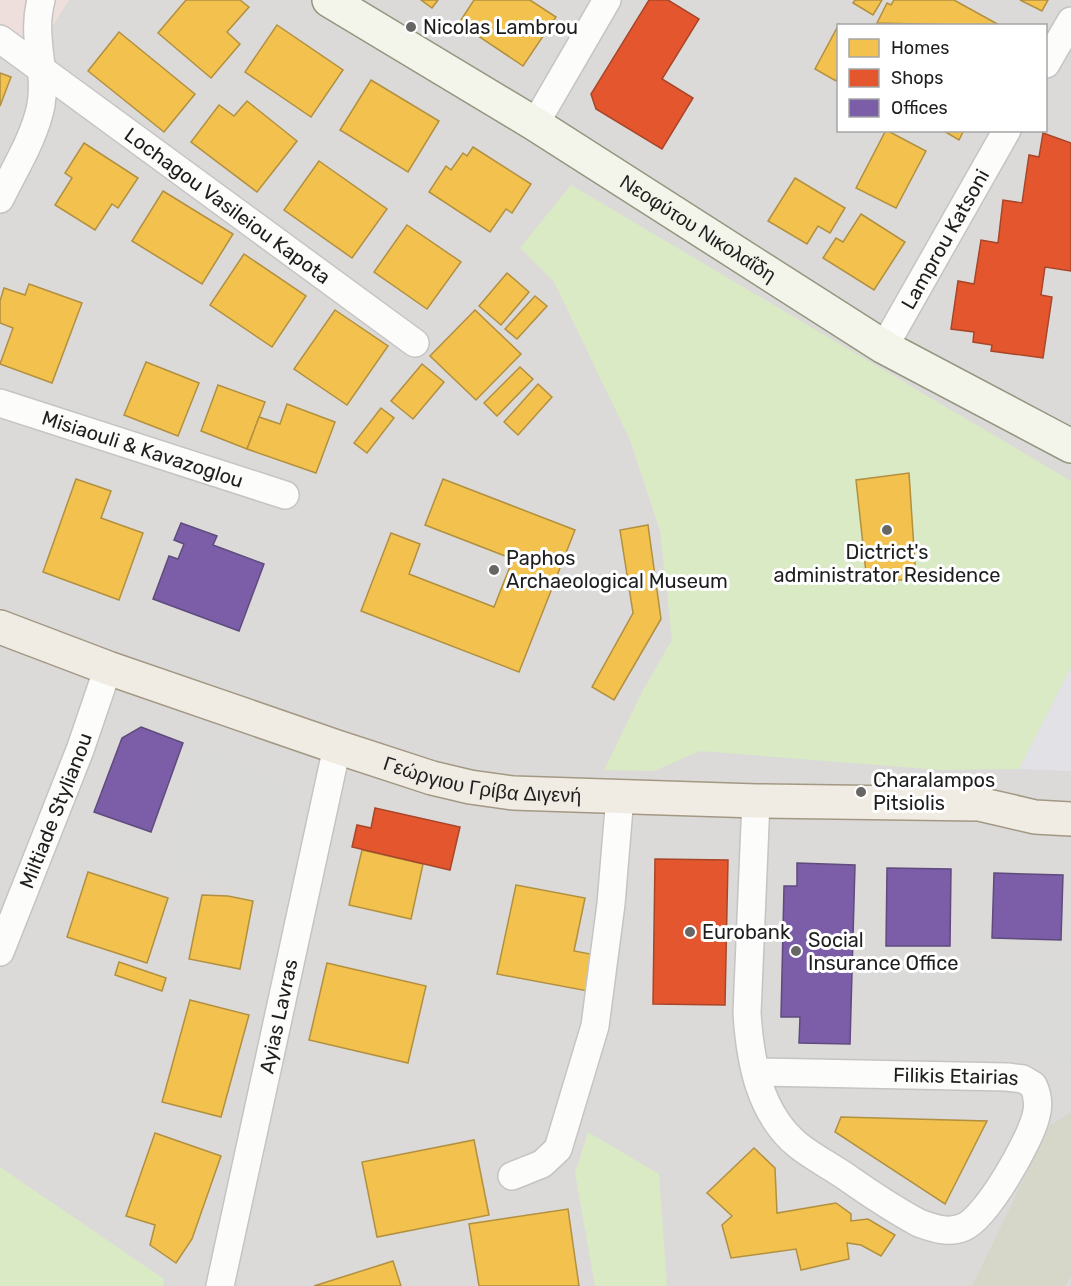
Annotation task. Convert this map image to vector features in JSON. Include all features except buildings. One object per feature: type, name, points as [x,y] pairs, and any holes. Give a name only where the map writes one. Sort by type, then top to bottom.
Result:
[{"type":"main road","name":"Γεώργιου Γρίβα Διγενή","points":[[0,627],[108,668],[337,747],[432,778],[470,787],[513,793],[756,801],[989,805],[1037,796],[1071,796]]},
{"type":"main road","name":"Γεώργιου Γρίβα Διγενή","points":[[989,805],[1035,817],[1071,819]]},
{"type":"street","points":[[0,198],[41,105],[42,67],[36,38],[41,0]]},
{"type":"street","name":"Νεοφύτου Νικολαΐδη","points":[[329,0],[536,124],[884,347],[1071,446]]},
{"type":"street","points":[[536,124],[607,0]]},
{"type":"street","points":[[1047,62],[1071,21]]},
{"type":"street","name":"Lochagou Vasileiou Kapota","points":[[0,39],[42,67],[415,343]]},
{"type":"street","name":"Lamprou Katsoni","points":[[884,347],[1006,132]]},
{"type":"street","name":"Misiaouli & Kavazoglou","points":[[0,403],[285,495]]},
{"type":"street","name":"Miltiade Stylianou","points":[[0,952],[80,750],[108,668]]},
{"type":"street","name":"Ayias Lavras","points":[[220,1286],[337,747]]},
{"type":"street","points":[[512,1176],[542,1164],[558,1149],[595,1026],[611,904],[620,796]]},
{"type":"street","name":"Filikis Etairias","points":[[756,801],[747,1012],[749,1042],[756,1072],[764,1100],[777,1123],[798,1145],[898,1211],[937,1229],[953,1230],[978,1218],[992,1200],[1029,1136],[1038,1104],[1033,1085],[1023,1079],[1007,1077],[756,1072]]},
{"type":"shaded area","points":[[0,0],[1071,0],[1071,1286],[0,1286]]},
{"type":"shaded area","points":[[0,0],[69,0],[24,72],[0,55]]},
{"type":"shaded area","points":[[1071,667],[1071,771],[1019,769]]},
{"type":"shaded area","points":[[202,748],[286,789],[291,808],[286,905],[171,865],[188,789]]},
{"type":"shaded area","points":[[876,964],[1071,967],[1071,1061],[880,1051]]},
{"type":"shaded area","points":[[1071,1113],[1071,1275],[1065,1286],[972,1286],[1050,1125]]},
{"type":"green space","points":[[571,185],[1071,481],[1071,667],[1019,769],[940,770],[700,751],[654,771],[604,770],[643,690],[672,640],[660,531],[630,440],[554,282],[520,248]]},
{"type":"green space","points":[[588,1132],[659,1174],[667,1286],[595,1286],[575,1173]]},
{"type":"green space","points":[[0,1167],[164,1279],[163,1286],[0,1286]]},
{"type":"place","name":"Nicolas Lambrou","points":[[411,27]]},
{"type":"place","name":"Dictrict's administrator Residence","points":[[887,530]]},
{"type":"place","name":"Paphos Archaeological Museum","points":[[494,570]]},
{"type":"place","name":"Charalampos Pitsiolis","points":[[861,792]]},
{"type":"place","name":"Eurobank","points":[[690,932]]},
{"type":"place","name":"Social Insurance Office","points":[[796,951]]}]
